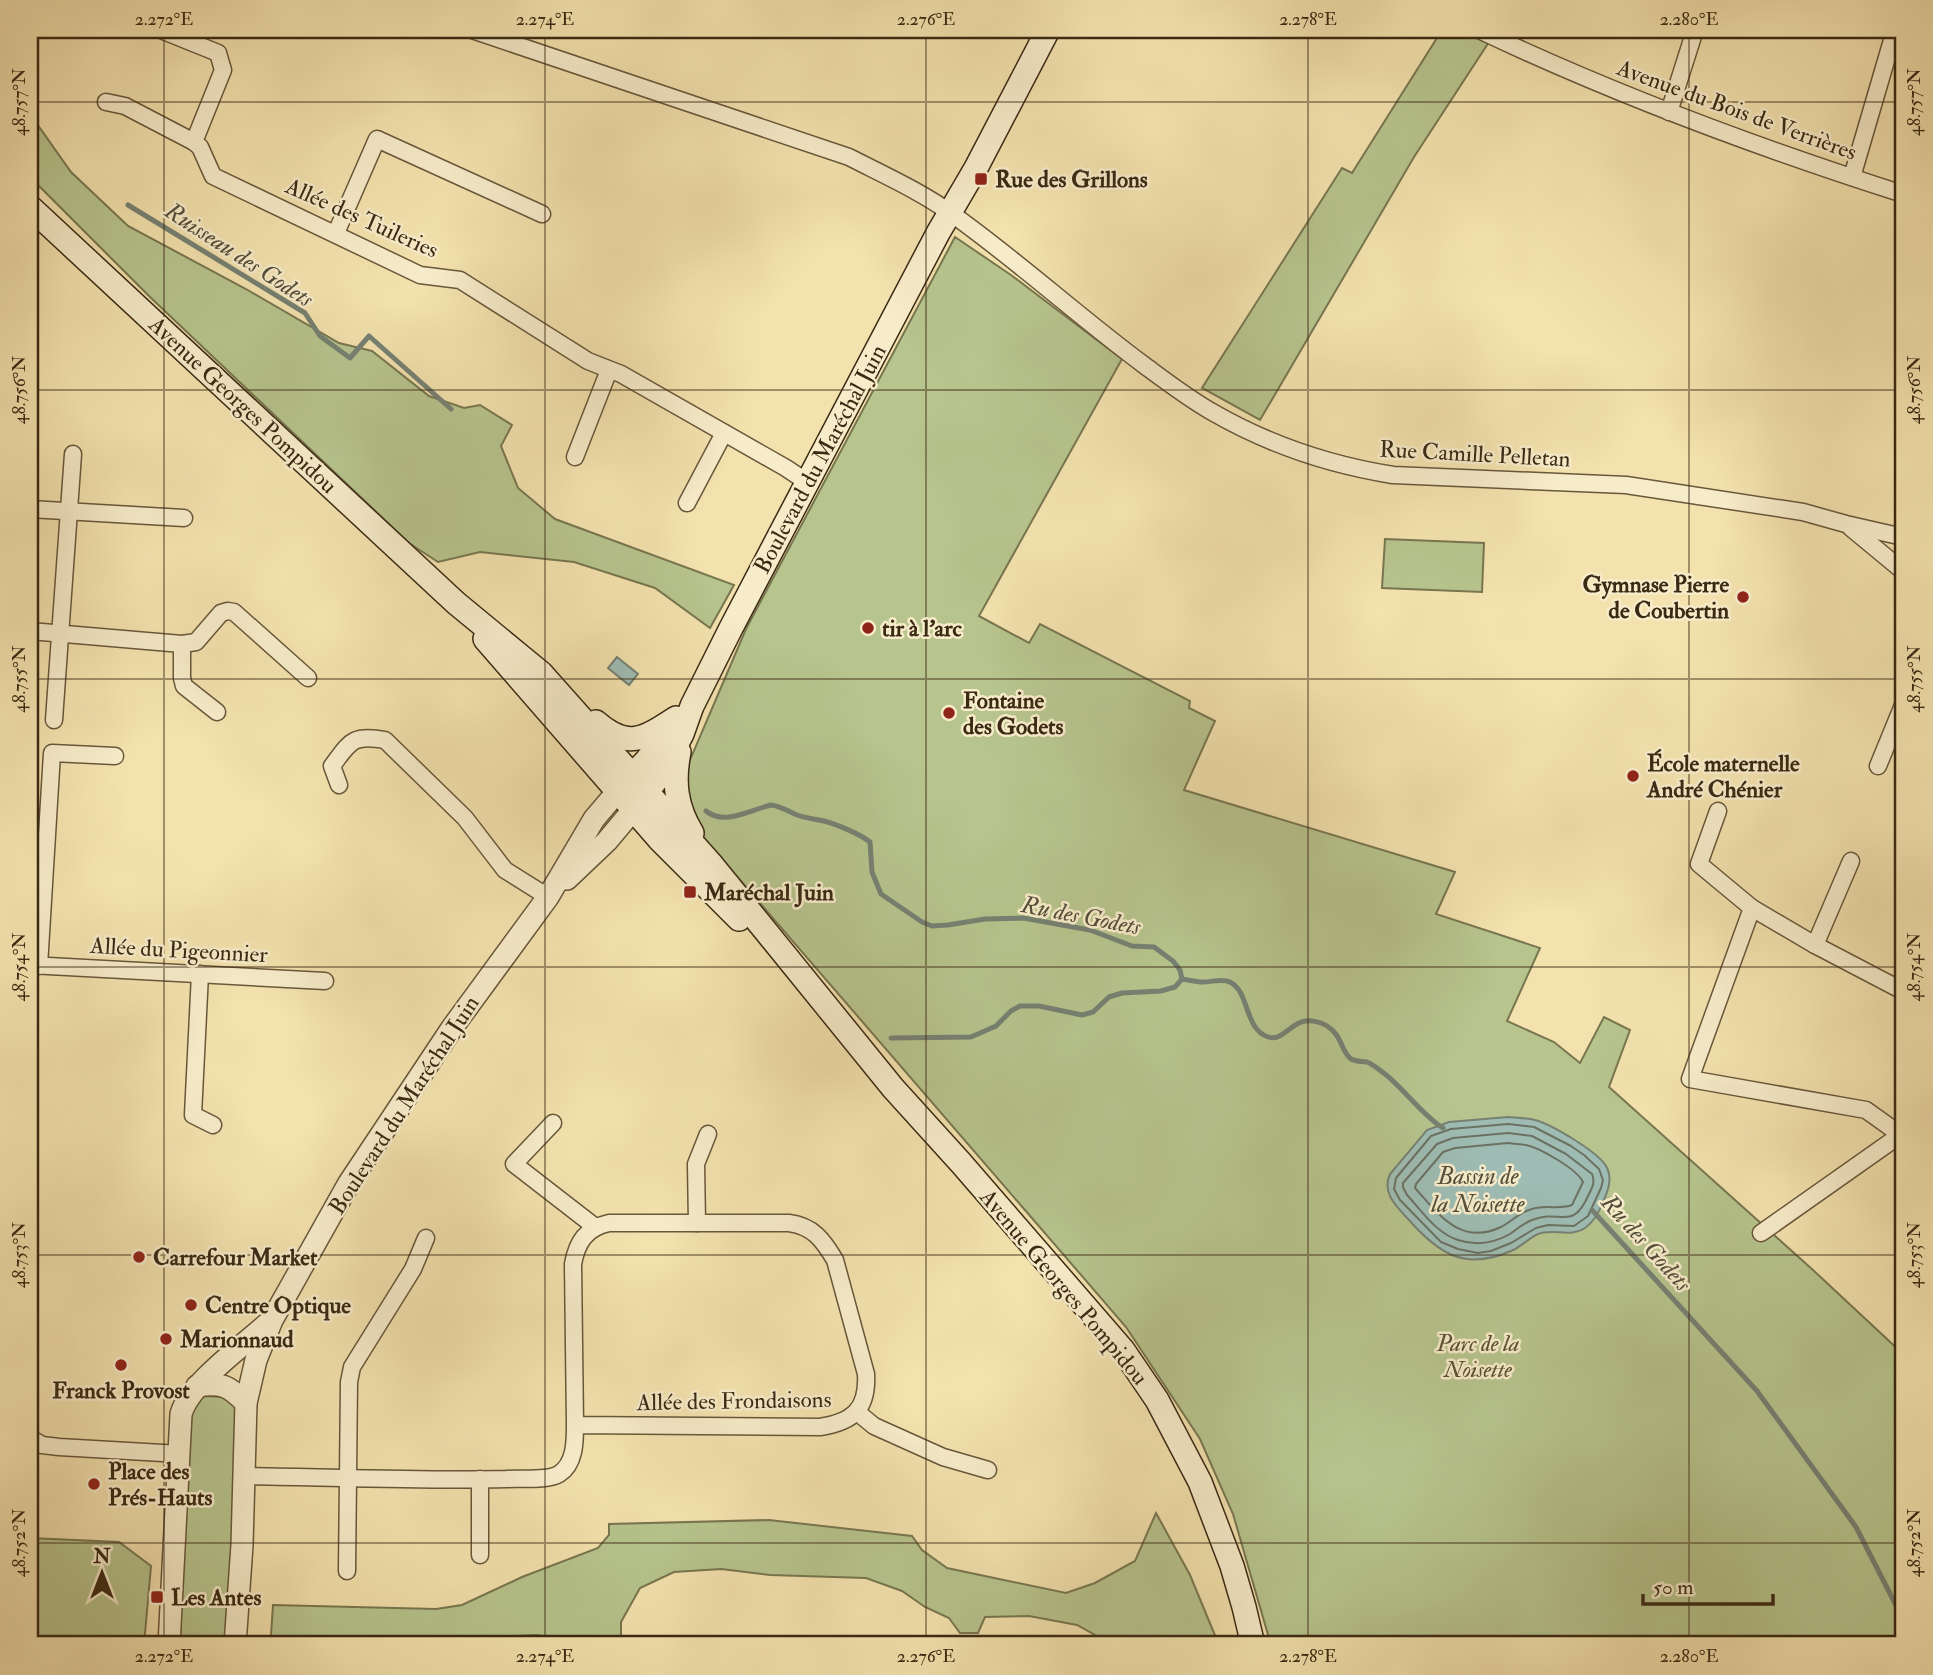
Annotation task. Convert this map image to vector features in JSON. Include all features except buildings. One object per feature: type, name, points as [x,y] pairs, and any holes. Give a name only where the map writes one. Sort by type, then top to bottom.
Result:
[{"type":"main road","name":"Boulevard du Maréchal Juin","points":[[632,792],[648,760],[683,719],[1048,30]]},
{"type":"main road","name":"Avenue Georges Pompidou","points":[[30,207],[456,603],[541,673],[632,792],[659,839],[825,1006]]},
{"type":"main road","name":"Avenue Georges Pompidou","points":[[456,603],[502,660],[632,792],[712,865],[893,1088],[1124,1350],[1180,1441],[1204,1493],[1231,1566],[1253,1645]]},
{"type":"main road","points":[[541,673],[611,735],[626,738],[649,736],[683,719]]},
{"type":"main road","points":[[683,719],[676,767],[678,802],[683,818],[712,865]]},
{"type":"street","points":[[106,102],[125,106],[194,142],[223,69],[218,53],[161,30]]},
{"type":"street","points":[[472,30],[849,158],[950,212]]},
{"type":"street","name":"Avenue du Bois de Verrières","points":[[1479,30],[1511,37],[1669,112],[1903,194]]},
{"type":"street","points":[[1669,112],[1696,30]]},
{"type":"street","points":[[1852,177],[1895,30]]},
{"type":"street","points":[[336,233],[377,139],[542,214]]},
{"type":"street","name":"Allée des Tuileries","points":[[194,142],[200,146],[213,176],[421,275],[460,280],[588,361],[621,374],[807,482]]},
{"type":"street","name":"Rue Camille Pelletan","points":[[950,212],[1100,332],[1184,395],[1231,422],[1312,457],[1393,475],[1626,485],[1803,512],[1903,537]]},
{"type":"street","points":[[575,457],[609,370]]},
{"type":"street","points":[[687,503],[724,433]]},
{"type":"street","points":[[54,720],[73,454]]},
{"type":"street","points":[[30,509],[184,518]]},
{"type":"street","points":[[1846,524],[1903,571]]},
{"type":"street","points":[[30,631],[182,644],[196,642],[221,613],[234,612],[308,678]]},
{"type":"street","points":[[182,644],[184,686],[217,712]]},
{"type":"street","points":[[1878,766],[1903,705]]},
{"type":"street","points":[[339,785],[332,766],[351,741],[368,737],[385,740],[465,818],[505,870],[548,897]]},
{"type":"street","points":[[34,966],[52,753],[115,756]]},
{"type":"street","name":"Boulevard du Maréchal Juin","points":[[235,1645],[242,1545],[246,1402],[256,1360],[272,1320],[349,1183],[452,1028],[548,897],[607,841],[632,792]]},
{"type":"street","points":[[1718,811],[1699,864],[1752,908],[1903,991]]},
{"type":"street","points":[[1815,945],[1851,861]]},
{"type":"street","points":[[1752,908],[1690,1079],[1866,1111],[1902,1136],[1761,1233]]},
{"type":"street","name":"Allée du Pigeonnier","points":[[34,966],[325,981]]},
{"type":"street","points":[[200,974],[193,1115],[213,1125]]},
{"type":"street","points":[[244,1476],[546,1478],[558,1475],[569,1464],[573,1452],[575,1425],[573,1264],[575,1251],[594,1226],[514,1164],[553,1123]]},
{"type":"street","points":[[697,1223],[696,1164],[708,1133]]},
{"type":"street","name":"Allée des Frondaisons","points":[[575,1425],[820,1427],[835,1425],[857,1412],[867,1387],[866,1374],[835,1260],[808,1228],[789,1223],[609,1223],[594,1226]]},
{"type":"street","points":[[347,1571],[349,1382],[352,1367],[413,1269],[426,1238]]},
{"type":"street","name":"Boulevard du Maréchal Juin","points":[[197,1386],[272,1320]]},
{"type":"street","points":[[169,1645],[181,1414],[184,1404],[197,1386],[212,1384],[231,1388],[246,1402]]},
{"type":"street","points":[[857,1412],[874,1426],[943,1457],[988,1470]]},
{"type":"street","points":[[30,1438],[43,1445],[59,1447],[180,1454]]},
{"type":"street","points":[[480,1479],[480,1555]]},
{"type":"green space","points":[[1442,30],[1461,30],[1489,42],[1414,157],[1260,420],[1202,388],[1342,168],[1352,173]]},
{"type":"green space","points":[[30,114],[71,172],[128,226],[246,289],[339,343],[372,351],[429,396],[464,408],[480,405],[512,425],[501,446],[518,488],[555,519],[734,585],[710,628],[655,588],[574,562],[480,552],[438,562],[409,543],[149,296],[30,177]]},
{"type":"green space","name":"Parc de la Noisette","points":[[955,237],[1011,275],[1122,359],[979,616],[1029,643],[1040,624],[1190,701],[1189,708],[1215,721],[1184,790],[1455,872],[1436,914],[1540,948],[1507,1021],[1554,1042],[1580,1063],[1604,1017],[1630,1030],[1609,1087],[1903,1354],[1903,1645],[1271,1645],[1233,1514],[1200,1439],[1126,1327],[689,821],[684,774],[746,629]]},
{"type":"green space","points":[[1385,539],[1484,543],[1482,592],[1382,588]]},
{"type":"green space","points":[[204,1396],[225,1398],[241,1413],[230,1645],[177,1645],[192,1406]]},
{"type":"green space","points":[[1156,1513],[1190,1575],[1219,1645],[1113,1645],[1077,1625],[1029,1616],[985,1617],[978,1633],[960,1633],[949,1618],[925,1607],[902,1591],[866,1578],[770,1575],[721,1569],[674,1572],[640,1588],[621,1622],[621,1645],[536,1635],[473,1638],[442,1645],[266,1645],[271,1635],[273,1605],[436,1609],[462,1605],[522,1577],[598,1548],[609,1535],[609,1524],[769,1520],[912,1536],[922,1550],[947,1568],[1066,1593],[1095,1583],[1135,1561]]},
{"type":"green space","points":[[30,1538],[119,1542],[151,1566],[144,1645],[30,1645]]},
{"type":"water","points":[[617,657],[638,674],[629,685],[608,668]]},
{"type":"water","name":"Bassin de la Noisette","points":[[1508,1117],[1532,1119],[1552,1127],[1594,1153],[1608,1171],[1607,1193],[1594,1220],[1579,1231],[1544,1232],[1495,1257],[1466,1259],[1454,1256],[1431,1242],[1395,1205],[1387,1187],[1390,1174],[1427,1130],[1449,1122]]},
{"type":"waterway","name":"Ruisseau des Godets","points":[[128,205],[305,313],[320,336],[350,358],[369,336],[451,409]]},
{"type":"waterway","name":"Ru des Godets","points":[[706,811],[713,815],[729,817],[771,805],[800,816],[829,822],[854,833],[870,842],[872,872],[881,894],[932,926],[985,919],[1023,918],[1090,930],[1132,946],[1154,947],[1173,961],[1180,970],[1182,979],[1230,982],[1241,994],[1255,1026],[1260,1033],[1268,1037],[1280,1036],[1303,1021],[1321,1023],[1328,1027],[1337,1036],[1347,1056],[1376,1067],[1443,1128]]},
{"type":"waterway","points":[[891,1038],[971,1037],[996,1026],[1020,1006],[1039,1006],[1082,1015],[1093,1012],[1109,997],[1122,993],[1161,991],[1175,987],[1182,979]]},
{"type":"waterway","name":"Ru des Godets","points":[[1592,1210],[1757,1391],[1856,1527],[1903,1619]]},
{"type":"place","name":"Rue des Grillons","points":[[981,179]]},
{"type":"place","name":"Gymnase Pierre de Coubertin","points":[[1743,597]]},
{"type":"place","name":"tir à l'arc","points":[[868,628]]},
{"type":"place","name":"Fontaine des Godets","points":[[949,713]]},
{"type":"place","name":"École maternelle André Chénier","points":[[1633,776]]},
{"type":"place","name":"Maréchal Juin","points":[[690,892]]},
{"type":"place","name":"Carrefour Market","points":[[139,1257]]},
{"type":"place","name":"Centre Optique","points":[[191,1305]]},
{"type":"place","name":"Marionnaud","points":[[166,1339]]},
{"type":"place","name":"Franck Provost","points":[[121,1365]]},
{"type":"place","name":"Place des Prés-Hauts","points":[[94,1484]]},
{"type":"place","name":"Les Antes","points":[[157,1597]]}]
